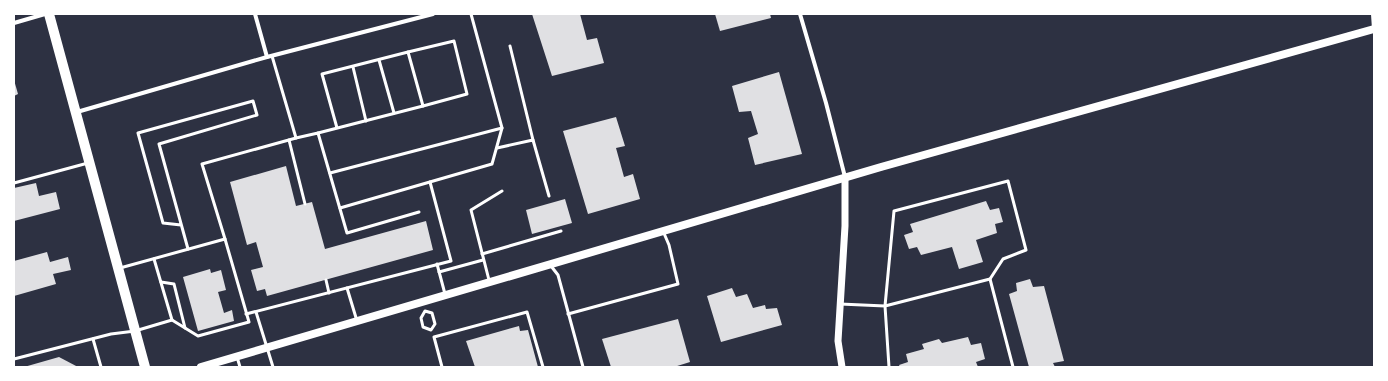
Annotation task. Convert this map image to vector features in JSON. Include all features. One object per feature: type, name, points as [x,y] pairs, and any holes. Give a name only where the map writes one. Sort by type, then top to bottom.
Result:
[{"type":"main road","points":[[49,14],[145,367]]},
{"type":"main road","points":[[201,367],[845,178],[1374,29]]},
{"type":"street","points":[[14,23],[45,14]]},
{"type":"street","points":[[255,14],[267,57]]},
{"type":"street","points":[[76,112],[267,57],[433,14]]},
{"type":"street","points":[[800,14],[826,103],[845,178],[845,226],[838,341],[842,367]]},
{"type":"street","points":[[1373,14],[1374,29]]},
{"type":"lane","points":[[340,208],[492,164],[502,128],[471,14]]},
{"type":"lane","points":[[154,259],[172,320],[198,336],[248,322],[202,164],[467,94],[454,41],[322,74],[337,128]]},
{"type":"lane","points":[[510,46],[532,140],[549,196]]},
{"type":"lane","points":[[408,52],[423,106]]},
{"type":"lane","points":[[272,56],[296,138]]},
{"type":"lane","points":[[379,60],[394,113]]},
{"type":"lane","points":[[353,67],[366,121]]},
{"type":"lane","points":[[181,225],[163,223],[138,133],[253,101],[257,115],[159,144],[188,250]]},
{"type":"lane","points":[[330,173],[502,128]]},
{"type":"lane","points":[[318,133],[347,233],[420,212]]},
{"type":"lane","points":[[289,140],[305,204]]},
{"type":"lane","points":[[497,148],[532,140]]},
{"type":"lane","points":[[14,183],[89,163]]},
{"type":"lane","points":[[840,304],[885,306],[990,279],[1003,259],[1026,250],[1008,181],[894,211],[885,306],[889,367]]},
{"type":"lane","points":[[246,314],[451,261],[430,182]]},
{"type":"lane","points":[[489,282],[471,210],[502,192]]},
{"type":"lane","points":[[482,254],[561,231]]},
{"type":"lane","points":[[568,314],[678,284],[669,245],[663,231]]},
{"type":"lane","points":[[118,268],[225,239]]},
{"type":"lane","points":[[439,272],[483,260]]},
{"type":"lane","points":[[437,264],[445,295]]},
{"type":"lane","points":[[550,264],[558,275],[583,367]]},
{"type":"lane","points":[[990,279],[1013,367]]},
{"type":"lane","points":[[326,280],[329,293]]},
{"type":"lane","points":[[161,282],[174,284],[185,328]]},
{"type":"lane","points":[[347,288],[357,321]]},
{"type":"lane","points":[[422,302],[425,311],[421,318],[423,327],[431,330],[442,367]]},
{"type":"lane","points":[[425,311],[432,313],[435,324],[431,330]]},
{"type":"lane","points":[[256,312],[273,367]]},
{"type":"lane","points":[[434,337],[527,312],[543,367]]},
{"type":"lane","points":[[14,359],[112,334],[135,331],[172,320]]},
{"type":"lane","points":[[93,339],[101,367]]},
{"type":"lane","points":[[237,356],[240,367]]},
{"type":"building","points":[[532,14],[580,14],[587,40],[597,38],[604,63],[552,76]]},
{"type":"building","points":[[715,14],[770,14],[771,18],[720,31]]},
{"type":"building","points":[[779,72],[802,154],[755,165],[748,138],[758,134],[751,111],[739,112],[732,86]]},
{"type":"building","points":[[14,80],[18,94],[14,96]]},
{"type":"building","points":[[616,117],[625,146],[616,148],[624,177],[633,174],[640,199],[588,214],[563,131]]},
{"type":"building","points":[[286,166],[296,206],[312,202],[325,249],[426,221],[433,250],[267,296],[265,289],[257,291],[251,270],[263,267],[256,242],[247,245],[230,182]]},
{"type":"building","points":[[36,183],[39,196],[56,192],[60,209],[14,221],[14,188]]},
{"type":"building","points":[[565,199],[572,223],[532,234],[526,210]]},
{"type":"building","points":[[986,201],[990,210],[999,208],[1003,222],[995,224],[997,233],[976,240],[983,262],[959,269],[952,247],[921,255],[917,247],[909,249],[904,235],[913,232],[910,224]]},
{"type":"building","points":[[47,252],[50,262],[68,257],[71,270],[53,274],[56,284],[14,296],[14,261]]},
{"type":"building","points":[[210,269],[211,273],[221,270],[226,290],[218,292],[224,313],[232,310],[234,321],[198,331],[183,277]]},
{"type":"building","points":[[1030,279],[1033,287],[1044,286],[1064,361],[1053,363],[1055,367],[1029,367],[1009,294],[1017,291],[1016,283]]},
{"type":"building","points":[[732,288],[736,297],[747,294],[753,308],[765,305],[766,309],[777,308],[782,325],[721,342],[707,296]]},
{"type":"building","points":[[678,319],[690,362],[674,367],[611,367],[602,339]]},
{"type":"building","points":[[519,326],[520,331],[528,330],[538,367],[475,367],[466,341]]},
{"type":"building","points":[[968,337],[971,345],[981,343],[985,359],[976,362],[978,367],[900,367],[899,365],[908,362],[906,354],[924,349],[922,344],[939,339],[942,343]]},
{"type":"building","points":[[59,357],[78,367],[24,367]]}]
